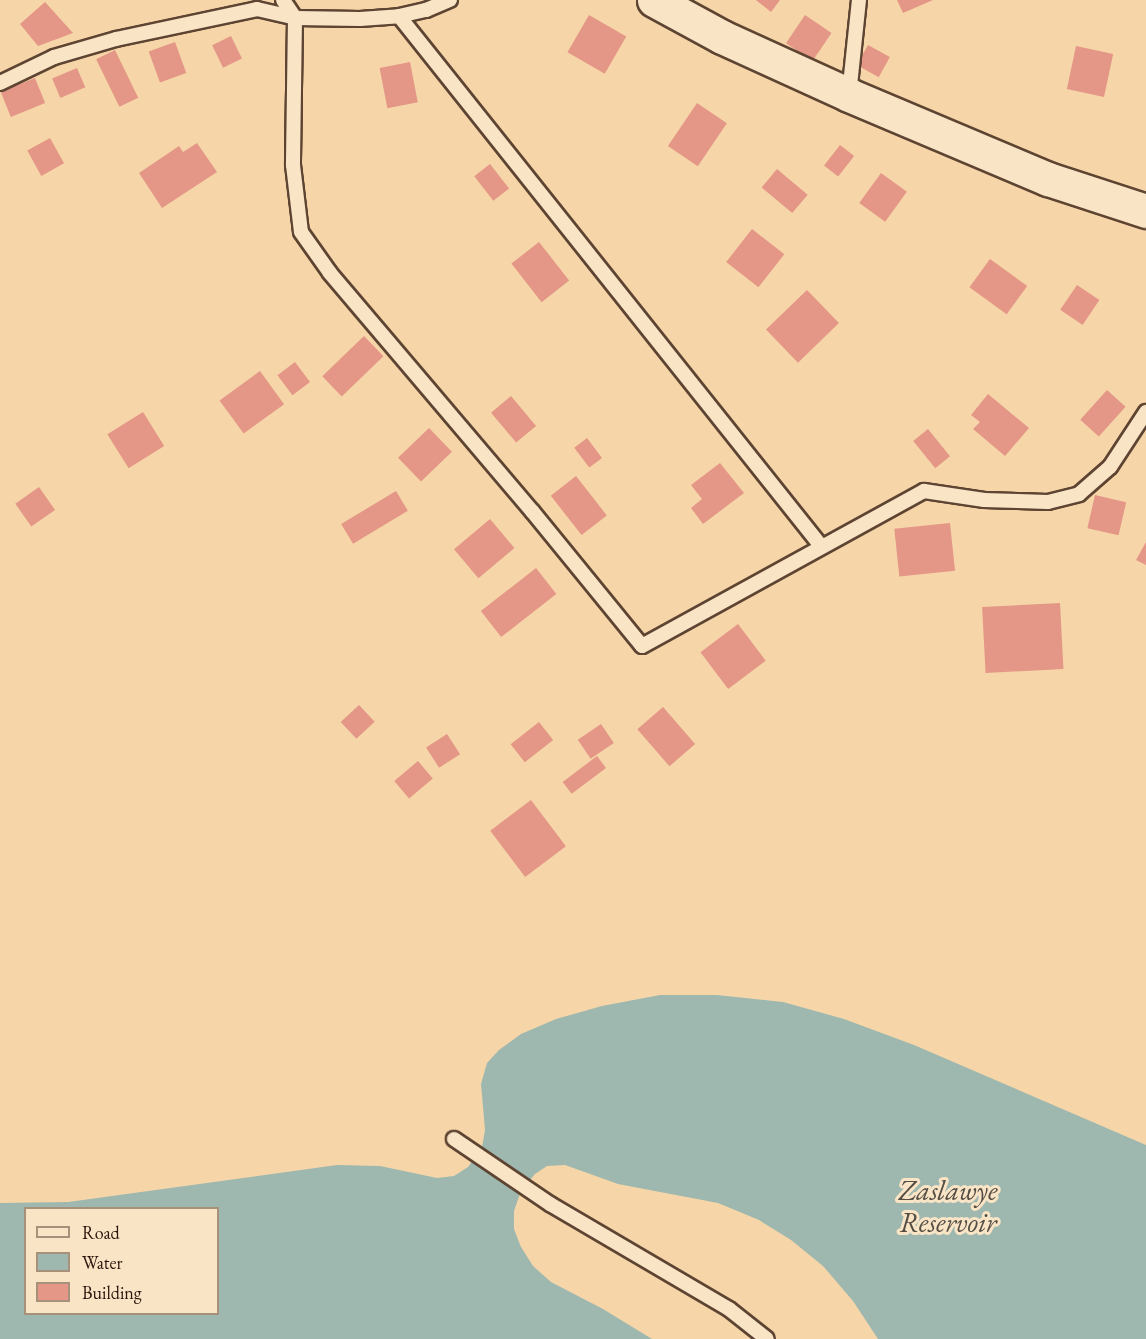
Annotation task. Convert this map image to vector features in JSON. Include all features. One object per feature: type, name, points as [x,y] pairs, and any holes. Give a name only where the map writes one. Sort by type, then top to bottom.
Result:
[{"type":"street","points":[[654,0],[722,37],[849,95],[1048,179],[1146,211]]},
{"type":"lane","points":[[283,0],[295,18],[293,165],[300,232],[330,273],[532,511],[642,646],[924,491],[984,500],[1048,502],[1079,494],[1110,467],[1146,412]]},
{"type":"lane","points":[[0,83],[54,57],[116,39],[257,9],[295,18],[360,19],[399,16],[426,10],[450,0]]},
{"type":"lane","points":[[849,95],[859,0]]},
{"type":"lane","points":[[399,16],[821,546]]},
{"type":"lane","points":[[454,1140],[550,1204],[729,1309],[767,1339]]},
{"type":"water","name":"Zaslawye Reservoir","points":[[660,995],[717,995],[783,1002],[844,1019],[914,1045],[1146,1145],[1146,1339],[878,1339],[853,1301],[823,1266],[791,1240],[759,1220],[718,1203],[618,1184],[565,1165],[547,1166],[535,1174],[521,1191],[514,1211],[514,1229],[521,1247],[533,1266],[551,1282],[603,1309],[652,1339],[0,1339],[0,1203],[68,1202],[337,1165],[380,1166],[437,1178],[454,1176],[468,1167],[482,1147],[485,1130],[481,1084],[487,1063],[499,1050],[521,1034],[556,1019],[602,1006]]},
{"type":"building","points":[[756,0],[780,0],[771,12]]},
{"type":"building","points":[[897,0],[933,0],[903,13]]},
{"type":"building","points":[[45,2],[73,33],[38,46],[20,24]]},
{"type":"building","points":[[589,15],[626,36],[605,74],[568,52]]},
{"type":"building","points":[[805,15],[832,33],[813,61],[786,43]]},
{"type":"building","points":[[231,36],[242,58],[223,68],[212,45]]},
{"type":"building","points":[[175,42],[186,73],[160,83],[149,52]]},
{"type":"building","points":[[868,45],[890,57],[879,77],[857,65]]},
{"type":"building","points":[[1076,46],[1113,54],[1104,97],[1067,89]]},
{"type":"building","points":[[115,50],[138,98],[119,107],[96,59]]},
{"type":"building","points":[[410,62],[418,102],[387,108],[380,68]]},
{"type":"building","points":[[77,68],[85,87],[60,98],[52,79]]},
{"type":"building","points":[[35,78],[45,103],[11,117],[1,92]]},
{"type":"building","points":[[697,103],[727,123],[698,166],[668,146]]},
{"type":"building","points":[[50,138],[64,163],[41,176],[27,151]]},
{"type":"building","points":[[197,143],[217,172],[162,208],[139,173],[179,146],[183,152]]},
{"type":"building","points":[[840,145],[854,156],[838,177],[824,165]]},
{"type":"building","points":[[490,164],[509,188],[493,201],[474,176]]},
{"type":"building","points":[[777,169],[808,195],[792,213],[762,187]]},
{"type":"building","points":[[881,173],[907,192],[885,222],[859,203]]},
{"type":"building","points":[[752,229],[784,254],[758,287],[726,262]]},
{"type":"building","points":[[539,242],[569,281],[542,302],[511,264]]},
{"type":"building","points":[[990,259],[1027,286],[1007,314],[969,287]]},
{"type":"building","points":[[1077,285],[1099,300],[1083,325],[1060,310]]},
{"type":"building","points":[[807,290],[839,323],[798,363],[766,330]]},
{"type":"building","points":[[364,336],[383,356],[342,396],[322,376]]},
{"type":"building","points":[[295,362],[310,382],[292,395],[277,375]]},
{"type":"building","points":[[260,371],[284,404],[244,434],[220,400]]},
{"type":"building","points":[[1107,390],[1126,407],[1099,436],[1080,420]]},
{"type":"building","points":[[988,394],[1029,428],[1005,456],[973,429],[980,422],[971,415]]},
{"type":"building","points":[[511,396],[536,426],[516,443],[491,413]]},
{"type":"building","points":[[143,412],[164,446],[129,468],[107,434]]},
{"type":"building","points":[[429,428],[452,452],[421,482],[398,458]]},
{"type":"building","points":[[928,429],[950,456],[935,468],[913,441]]},
{"type":"building","points":[[587,438],[602,458],[589,468],[574,448]]},
{"type":"building","points":[[720,463],[744,493],[703,524],[691,508],[702,499],[691,485]]},
{"type":"building","points":[[576,476],[607,515],[582,535],[551,496]]},
{"type":"building","points":[[39,487],[55,510],[31,527],[15,504]]},
{"type":"building","points":[[396,491],[408,511],[353,544],[341,524]]},
{"type":"building","points":[[1095,495],[1126,502],[1119,535],[1087,528]]},
{"type":"building","points":[[490,519],[514,548],[478,578],[454,549]]},
{"type":"building","points":[[950,523],[955,571],[899,577],[894,529]]},
{"type":"building","points":[[1146,542],[1146,565],[1136,560]]},
{"type":"building","points":[[536,568],[556,594],[501,637],[481,611]]},
{"type":"building","points":[[1060,603],[1063,669],[986,673],[982,607]]},
{"type":"building","points":[[738,624],[766,661],[728,689],[700,652]]},
{"type":"building","points":[[359,705],[375,722],[356,739],[341,722]]},
{"type":"building","points":[[663,707],[695,744],[669,766],[637,729]]},
{"type":"building","points":[[539,722],[553,740],[525,762],[511,744]]},
{"type":"building","points":[[601,724],[614,743],[591,759],[578,740]]},
{"type":"building","points":[[447,734],[460,754],[439,768],[426,748]]},
{"type":"building","points":[[597,756],[606,768],[572,794],[563,782]]},
{"type":"building","points":[[418,761],[433,779],[409,799],[394,781]]},
{"type":"building","points":[[531,800],[566,846],[525,877],[490,831]]}]
